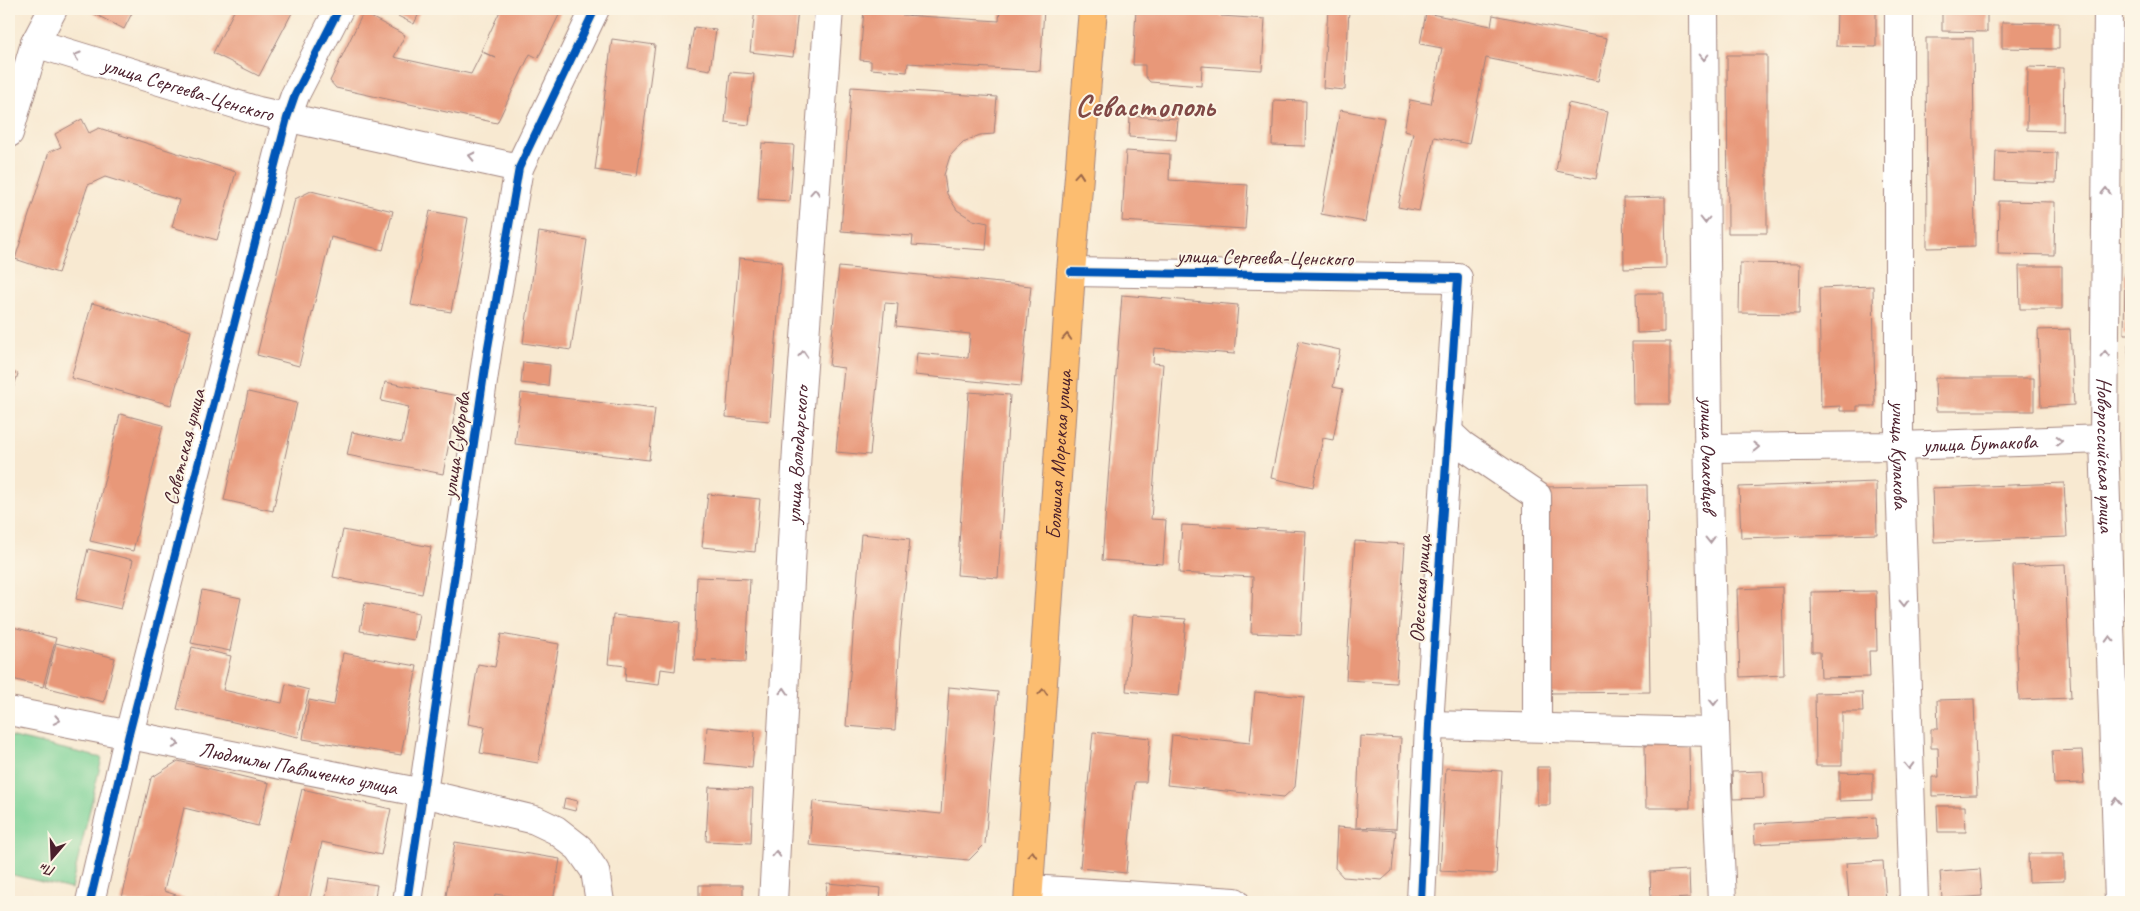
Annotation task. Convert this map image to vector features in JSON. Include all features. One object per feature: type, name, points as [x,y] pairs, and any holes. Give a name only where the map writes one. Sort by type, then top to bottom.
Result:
[{"type":"main road","name":"Большая Морская улица","points":[[1029,896],[1071,272],[1093,9]]},
{"type":"street","points":[[9,133],[43,9]]},
{"type":"street","points":[[34,43],[53,9]]},
{"type":"street","name":"Советская улица","points":[[90,902],[129,734],[287,118],[295,95],[339,9]]},
{"type":"street","name":"улица Суворова","points":[[407,902],[486,357],[519,168],[595,9]]},
{"type":"street","name":"улица Володарского","points":[[773,902],[797,448],[828,9]]},
{"type":"street","name":"улица Очаковцев","points":[[1704,9],[1708,448],[1714,732],[1722,902]]},
{"type":"street","name":"улица Кулакова","points":[[1899,9],[1899,446],[1914,902]]},
{"type":"street","name":"Новороссийская улица","points":[[2108,9],[2104,439],[2119,902]]},
{"type":"street","name":"улица Сергеева-Ценского","points":[[34,43],[248,108],[519,168]]},
{"type":"street","name":"улица Сергеева-Ценского","points":[[1071,272],[1458,278]]},
{"type":"street","name":"Одесская улица","points":[[1421,902],[1429,724],[1458,278]]},
{"type":"street","points":[[1447,431],[1462,445],[1537,496],[1537,727]]},
{"type":"street","name":"улица Бутакова","points":[[1708,448],[1899,446],[2104,439]]},
{"type":"street","name":"Людмилы Павличенко улица","points":[[9,711],[423,793],[535,820],[556,830],[579,848],[595,871],[600,902]]},
{"type":"street","points":[[1429,724],[1714,732]]},
{"type":"street","points":[[1029,896],[1235,902]]},
{"type":"green space","points":[[9,736],[102,758],[71,889],[9,874]]},
{"type":"building","points":[[85,9],[134,9],[124,29]]},
{"type":"building","points":[[235,9],[294,9],[259,76],[213,53]]},
{"type":"building","points":[[384,9],[421,9],[414,24]]},
{"type":"building","points":[[501,9],[562,9],[538,58],[530,54],[497,123],[336,88],[330,81],[363,13],[405,35],[394,57],[471,74],[482,52],[496,58],[481,51]]},
{"type":"building","points":[[755,9],[798,9],[793,57],[750,52]]},
{"type":"building","points":[[864,9],[903,9],[902,15],[999,21],[1000,9],[1044,9],[1040,71],[908,63],[907,72],[871,69],[871,61],[860,60]]},
{"type":"building","points":[[1136,9],[1221,9],[1221,16],[1265,19],[1262,70],[1202,66],[1201,86],[1150,82],[1145,76],[1145,65],[1133,65]]},
{"type":"building","points":[[1328,9],[1349,9],[1345,90],[1323,88]]},
{"type":"building","points":[[1837,9],[1876,9],[1876,47],[1836,46]]},
{"type":"building","points":[[1942,9],[1987,9],[1987,32],[1942,31]]},
{"type":"building","points":[[1426,13],[1491,26],[1493,15],[1607,38],[1598,81],[1486,58],[1469,144],[1434,137],[1419,211],[1398,207],[1413,133],[1404,131],[1410,100],[1431,104],[1442,48],[1420,44]]},
{"type":"building","points":[[2002,22],[2059,23],[2059,49],[2002,48]]},
{"type":"building","points":[[694,27],[716,30],[710,70],[687,66]]},
{"type":"building","points":[[1926,38],[1973,38],[1975,247],[1927,248]]},
{"type":"building","points":[[612,39],[655,45],[637,176],[595,170]]},
{"type":"building","points":[[1727,55],[1767,55],[1767,233],[1728,233]]},
{"type":"building","points":[[2028,67],[2064,68],[2063,131],[2027,130]]},
{"type":"building","points":[[730,72],[754,74],[749,125],[725,122]]},
{"type":"building","points":[[851,87],[997,97],[994,134],[980,135],[963,142],[950,156],[944,175],[947,194],[957,210],[973,220],[988,223],[986,250],[912,245],[913,236],[841,231]]},
{"type":"building","points":[[1274,100],[1306,101],[1305,146],[1272,145]]},
{"type":"building","points":[[1568,103],[1608,111],[1596,179],[1556,171]]},
{"type":"building","points":[[1340,110],[1384,118],[1365,222],[1321,214]]},
{"type":"building","points":[[1130,116],[1178,119],[1176,140],[1129,137]]},
{"type":"building","points":[[82,119],[89,133],[99,128],[236,172],[217,240],[172,227],[179,200],[105,177],[88,185],[58,273],[15,259],[49,152],[61,147],[55,134]]},
{"type":"building","points":[[762,143],[794,145],[790,201],[758,199]]},
{"type":"building","points":[[1126,151],[1170,154],[1169,180],[1248,185],[1245,229],[1122,221]]},
{"type":"building","points":[[1996,151],[2057,153],[2056,183],[1995,181]]},
{"type":"building","points":[[311,191],[393,211],[383,250],[331,237],[299,366],[257,355],[295,199]]},
{"type":"building","points":[[1665,197],[1666,268],[1624,269],[1623,198]]},
{"type":"building","points":[[1999,201],[2055,202],[2054,255],[1998,254]]},
{"type":"building","points":[[430,211],[468,218],[451,312],[411,305]]},
{"type":"building","points":[[539,232],[587,240],[571,350],[523,343]]},
{"type":"building","points":[[739,258],[782,262],[770,421],[726,417]]},
{"type":"building","points":[[1740,263],[1800,264],[1799,314],[1739,313]]},
{"type":"building","points":[[2019,266],[2062,266],[2062,309],[2020,309]]},
{"type":"building","points":[[839,267],[1031,286],[1021,386],[915,375],[917,353],[968,358],[970,334],[896,326],[898,304],[885,303],[870,455],[836,452],[844,368],[829,366]]},
{"type":"building","points":[[2125,273],[2131,273],[2131,334],[2124,334]]},
{"type":"building","points":[[1873,286],[1875,406],[1857,406],[1857,411],[1840,411],[1840,406],[1821,407],[1819,288]]},
{"type":"building","points":[[1636,293],[1664,293],[1664,332],[1637,333]]},
{"type":"building","points":[[1122,295],[1238,305],[1234,354],[1154,348],[1153,363],[1163,364],[1151,519],[1166,520],[1163,564],[1102,560]]},
{"type":"building","points":[[92,303],[191,331],[171,405],[71,378]]},
{"type":"building","points":[[2070,329],[2074,405],[2041,407],[2038,330]]},
{"type":"building","points":[[1299,341],[1340,350],[1333,387],[1343,389],[1333,440],[1323,438],[1313,487],[1271,478]]},
{"type":"building","points":[[1632,342],[1670,342],[1670,404],[1633,404]]},
{"type":"building","points":[[2128,345],[2131,345],[2131,412],[2130,412]]},
{"type":"building","points":[[523,362],[550,365],[548,386],[521,383]]},
{"type":"building","points":[[9,371],[18,374],[9,400]]},
{"type":"building","points":[[1935,378],[2034,378],[2034,411],[1936,411]]},
{"type":"building","points":[[385,382],[458,396],[443,474],[347,455],[352,432],[402,442],[409,407],[381,401]]},
{"type":"building","points":[[248,392],[297,403],[273,511],[224,500]]},
{"type":"building","points":[[969,392],[1010,395],[998,578],[957,575]]},
{"type":"building","points":[[521,393],[655,409],[649,460],[515,444]]},
{"type":"building","points":[[120,414],[163,425],[133,551],[90,541]]},
{"type":"building","points":[[1876,482],[1877,534],[1741,538],[1739,487]]},
{"type":"building","points":[[2064,483],[2067,537],[1934,542],[1932,488]]},
{"type":"building","points":[[1647,485],[1650,692],[1548,693],[1545,487]]},
{"type":"building","points":[[708,494],[760,499],[755,552],[702,547]]},
{"type":"building","points":[[1182,525],[1306,531],[1301,635],[1251,633],[1253,577],[1179,573]]},
{"type":"building","points":[[343,530],[431,547],[422,594],[333,577]]},
{"type":"building","points":[[861,534],[910,539],[900,639],[895,730],[846,726]]},
{"type":"building","points":[[1355,541],[1405,544],[1396,683],[1346,680]]},
{"type":"building","points":[[88,549],[133,560],[121,609],[76,599]]},
{"type":"building","points":[[2065,564],[2071,698],[2019,700],[2013,566]]},
{"type":"building","points":[[697,577],[750,579],[746,662],[694,660]]},
{"type":"building","points":[[1782,587],[1784,675],[1740,677],[1737,589]]},
{"type":"building","points":[[202,590],[241,598],[230,651],[191,643]]},
{"type":"building","points":[[1876,591],[1877,651],[1869,651],[1870,677],[1821,678],[1820,652],[1812,652],[1811,592]]},
{"type":"building","points":[[365,603],[419,613],[414,640],[360,631]]},
{"type":"building","points":[[613,615],[680,622],[675,671],[661,669],[659,685],[625,681],[626,666],[608,664]]},
{"type":"building","points":[[1133,615],[1186,619],[1179,696],[1126,691]]},
{"type":"building","points":[[9,626],[56,638],[43,687],[9,678]]},
{"type":"building","points":[[501,634],[559,644],[538,763],[480,753],[485,727],[468,724],[478,664],[495,667]]},
{"type":"building","points":[[56,643],[115,658],[104,702],[45,687]]},
{"type":"building","points":[[192,647],[231,656],[223,690],[282,703],[286,684],[309,690],[298,737],[177,709]]},
{"type":"building","points":[[343,653],[417,666],[401,755],[303,739],[309,700],[334,705]]},
{"type":"building","points":[[949,687],[998,692],[985,844],[969,860],[809,845],[813,801],[941,814]]},
{"type":"building","points":[[1255,692],[1304,697],[1295,787],[1284,797],[1167,785],[1172,735],[1250,743]]},
{"type":"building","points":[[1862,692],[1863,712],[1842,712],[1842,766],[1816,766],[1815,693]]},
{"type":"building","points":[[1974,699],[1977,795],[1932,796],[1932,777],[1939,777],[1938,748],[1931,748],[1931,729],[1938,729],[1937,700]]},
{"type":"building","points":[[707,727],[755,732],[752,768],[704,763]]},
{"type":"building","points":[[1093,732],[1150,738],[1146,782],[1135,782],[1126,873],[1080,868]]},
{"type":"building","points":[[1360,736],[1401,738],[1396,829],[1356,827]]},
{"type":"building","points":[[1689,744],[1690,808],[1646,808],[1645,745]]},
{"type":"building","points":[[2082,750],[2084,783],[2054,784],[2052,751]]},
{"type":"building","points":[[178,761],[269,783],[258,826],[184,808],[164,891],[191,900],[190,902],[121,902],[151,778]]},
{"type":"building","points":[[1537,767],[1550,767],[1550,805],[1537,805]]},
{"type":"building","points":[[1446,768],[1502,771],[1496,874],[1440,871]]},
{"type":"building","points":[[1763,771],[1764,798],[1733,799],[1732,772]]},
{"type":"building","points":[[1839,772],[1873,773],[1873,800],[1839,801]]},
{"type":"building","points":[[709,787],[753,789],[751,843],[706,841]]},
{"type":"building","points":[[302,789],[391,809],[381,855],[322,842],[309,902],[276,902]]},
{"type":"building","points":[[565,798],[578,801],[575,811],[563,808]]},
{"type":"building","points":[[1937,806],[1965,806],[1966,832],[1938,832]]},
{"type":"building","points":[[1876,817],[1877,838],[1755,844],[1754,824]]},
{"type":"building","points":[[1337,827],[1396,831],[1392,871],[1382,880],[1343,877],[1335,868]]},
{"type":"building","points":[[455,842],[560,859],[553,902],[520,902],[521,898],[495,894],[494,902],[445,902]]},
{"type":"building","points":[[2028,854],[2064,854],[2064,881],[2029,882]]},
{"type":"building","points":[[1883,861],[1886,902],[1849,902],[1846,863]]},
{"type":"building","points":[[1980,869],[1982,896],[1942,899],[1940,872]]},
{"type":"building","points":[[1689,870],[1690,898],[1651,900],[1650,872]]},
{"type":"building","points":[[329,878],[377,885],[374,902],[325,902]]},
{"type":"building","points":[[827,883],[881,888],[880,902],[825,902]]},
{"type":"building","points":[[699,885],[743,885],[743,902],[699,902]]},
{"type":"cycle path","points":[[90,902],[129,734],[287,118],[295,95],[339,9]]},
{"type":"cycle path","points":[[407,902],[488,347],[519,168],[595,9]]},
{"type":"cycle path","points":[[1071,272],[1458,278],[1429,725],[1421,902]]},
{"type":"district","name":"Севастополь","points":[[1145,105]]}]
